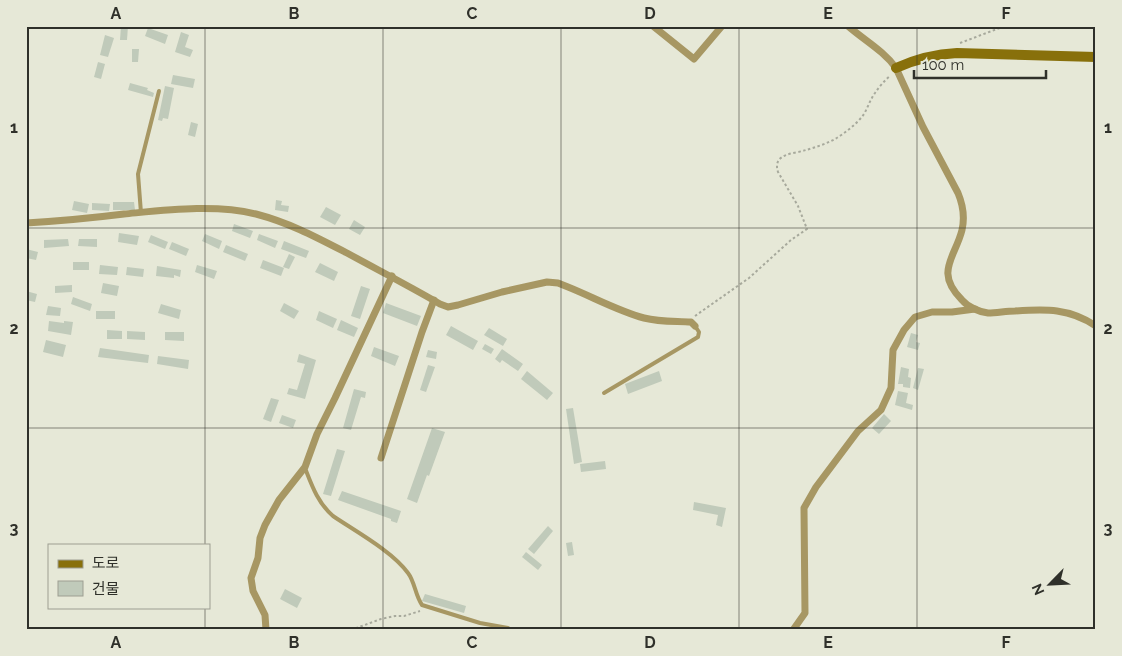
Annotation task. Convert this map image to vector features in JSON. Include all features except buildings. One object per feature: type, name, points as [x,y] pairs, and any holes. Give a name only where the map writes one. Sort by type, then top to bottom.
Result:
[{"type":"street","points":[[653,26],[694,59],[722,26]]},
{"type":"street","points":[[848,26],[883,53],[896,68],[923,127],[962,202],[964,212],[962,232],[948,269],[948,280],[952,289],[964,302],[982,312],[1059,311],[1072,313],[1096,326]]},
{"type":"street","points":[[896,68],[909,62],[936,55],[957,53],[1096,57]]},
{"type":"street","points":[[26,223],[65,221],[174,209],[227,210],[255,214],[302,229],[448,307],[547,282],[558,283],[645,318],[691,322],[695,326]]},
{"type":"street","points":[[266,630],[265,615],[253,591],[251,578],[258,558],[260,538],[279,500],[305,467],[316,434],[335,398],[392,276]]},
{"type":"street","points":[[381,458],[434,300]]},
{"type":"street","points":[[793,630],[805,613],[804,508],[816,487],[858,431],[881,410],[891,388],[893,350],[904,330],[915,318],[932,312],[976,309]]},
{"type":"lane","points":[[141,212],[138,174],[159,91]]},
{"type":"lane","points":[[604,393],[698,338],[699,332],[695,326]]},
{"type":"lane","points":[[305,467],[319,501],[325,509],[388,553],[407,571],[422,605],[510,630]]},
{"type":"path","points":[[960,43],[1005,26]]},
{"type":"path","points":[[683,322],[705,310],[749,278],[791,240],[807,229],[798,206],[778,172],[776,163],[789,153],[807,150],[836,139],[849,129],[864,114],[875,92],[896,68]]},
{"type":"path","points":[[351,630],[381,619],[404,616],[431,607]]}]
